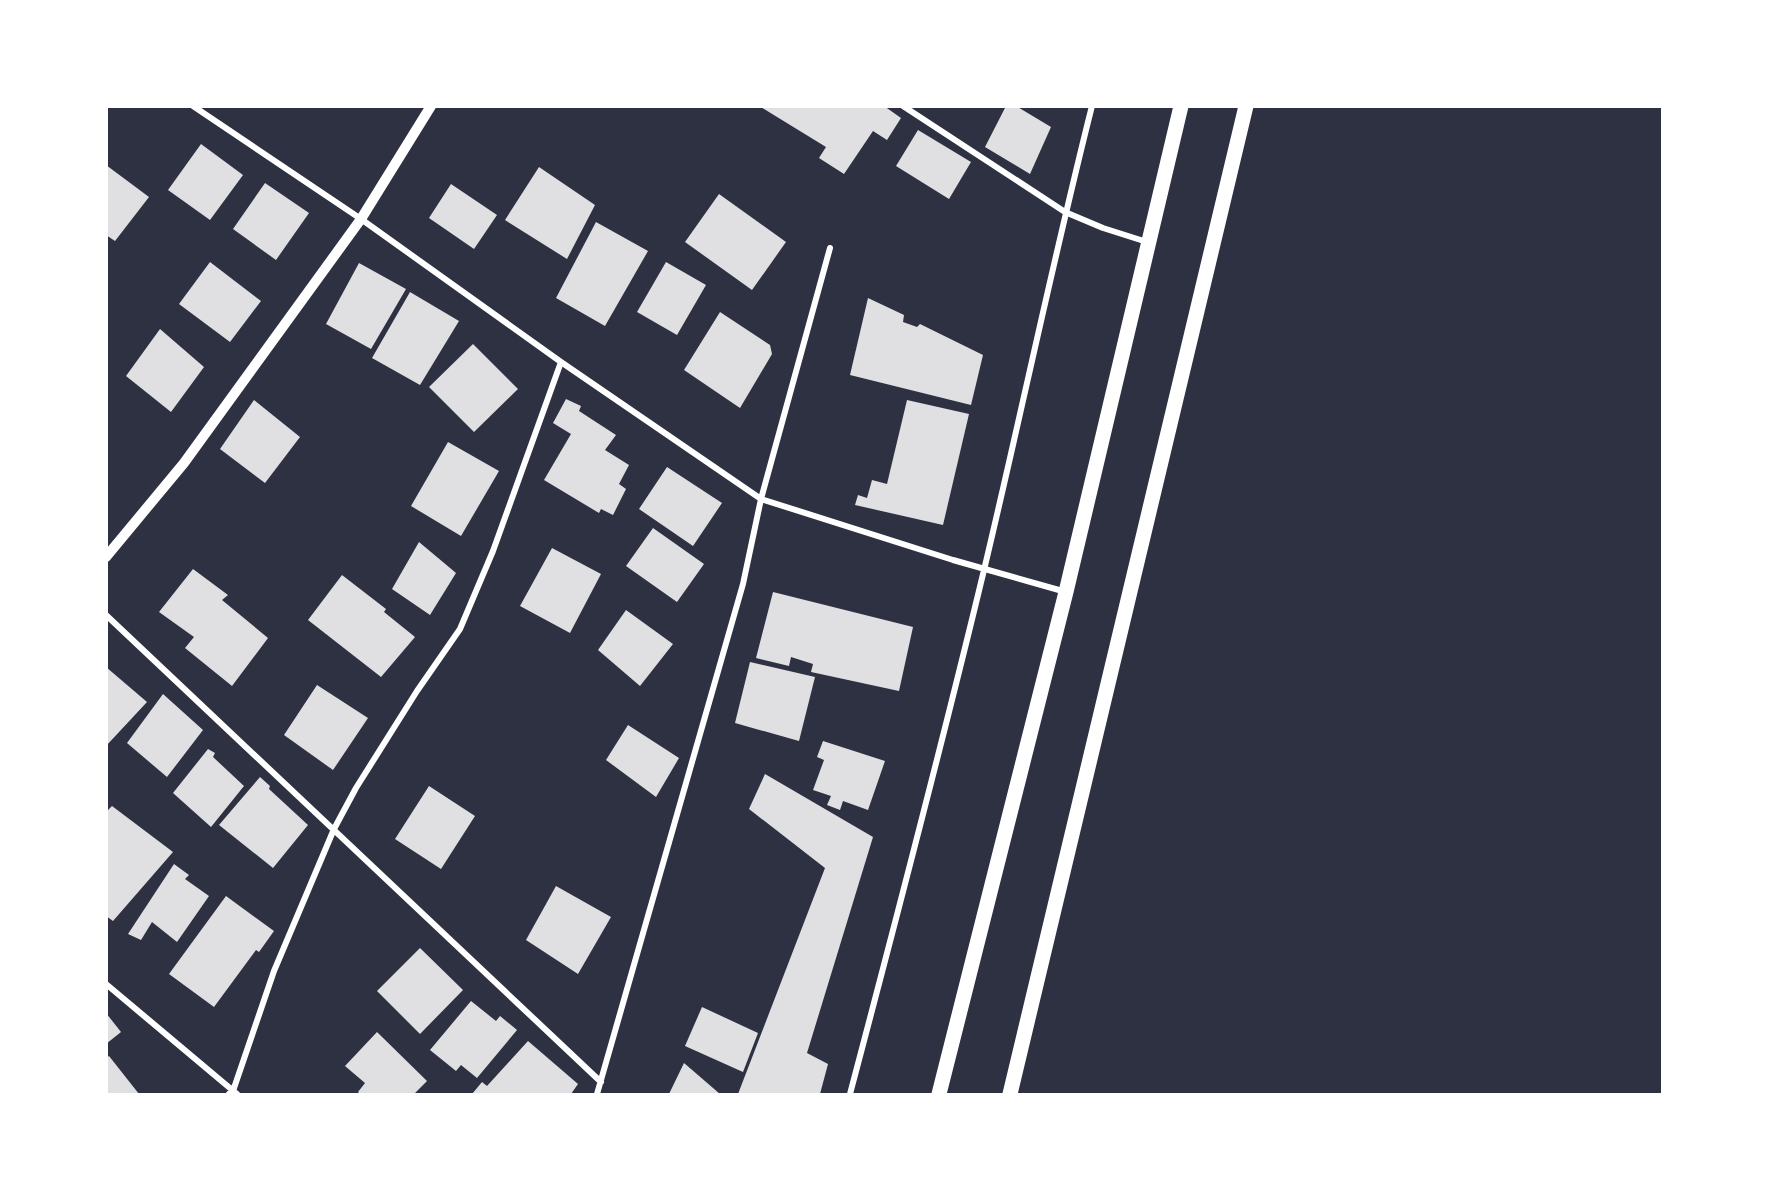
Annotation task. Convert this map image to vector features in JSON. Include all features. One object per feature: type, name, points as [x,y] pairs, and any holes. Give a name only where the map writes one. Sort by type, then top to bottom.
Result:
[{"type":"main road","points":[[939,1095],[1066,592],[1181,106]]},
{"type":"main road","points":[[1010,1095],[1246,106]]},
{"type":"street","points":[[193,106],[361,219],[561,362],[761,499],[1066,592]]},
{"type":"street","points":[[106,556],[184,463],[361,219],[431,106]]},
{"type":"street","points":[[903,106],[1065,212],[1103,228],[1149,243]]},
{"type":"street","points":[[850,1095],[922,824],[985,569],[1065,212],[1092,106]]},
{"type":"street","points":[[597,1095],[743,584],[761,499],[830,248]]},
{"type":"street","points":[[106,984],[233,1093],[274,971],[334,829],[356,788],[417,690],[460,629],[493,551],[561,362]]},
{"type":"street","points":[[106,615],[601,1082]]},
{"type":"building","points":[[759,106],[884,106],[901,118],[887,140],[873,131],[844,174],[819,158],[826,147]]},
{"type":"building","points":[[1006,106],[1016,106],[1051,127],[1030,174],[985,147]]},
{"type":"building","points":[[918,130],[971,162],[949,199],[896,166]]},
{"type":"building","points":[[201,144],[243,175],[210,220],[168,190]]},
{"type":"building","points":[[106,165],[149,197],[115,241],[106,235]]},
{"type":"building","points":[[539,167],[595,205],[567,259],[505,220]]},
{"type":"building","points":[[265,183],[309,213],[276,260],[233,229]]},
{"type":"building","points":[[451,184],[497,215],[474,249],[429,218]]},
{"type":"building","points":[[719,194],[786,242],[752,290],[685,242]]},
{"type":"building","points":[[596,222],[648,251],[605,326],[556,298]]},
{"type":"building","points":[[210,262],[261,301],[230,342],[179,304]]},
{"type":"building","points":[[666,262],[706,285],[677,335],[637,312]]},
{"type":"building","points":[[359,263],[406,289],[371,349],[326,324]]},
{"type":"building","points":[[410,292],[459,321],[420,385],[372,358]]},
{"type":"building","points":[[868,298],[904,315],[903,322],[917,327],[920,324],[983,355],[971,405],[850,375]]},
{"type":"building","points":[[720,312],[770,345],[772,354],[740,408],[684,370]]},
{"type":"building","points":[[160,329],[204,367],[171,412],[126,376]]},
{"type":"building","points":[[473,344],[518,389],[474,432],[429,387]]},
{"type":"building","points":[[566,399],[581,406],[579,411],[616,435],[605,450],[629,465],[619,484],[626,489],[613,515],[601,509],[599,513],[544,480],[571,434],[553,423]]},
{"type":"building","points":[[254,400],[300,437],[265,483],[220,449]]},
{"type":"building","points":[[907,400],[969,414],[943,525],[855,505],[858,495],[867,498],[872,480],[887,484]]},
{"type":"building","points":[[448,442],[499,471],[461,536],[411,506]]},
{"type":"building","points":[[667,467],[722,503],[693,546],[639,509]]},
{"type":"building","points":[[653,528],[704,564],[677,602],[626,566]]},
{"type":"building","points":[[419,542],[456,573],[430,615],[392,589]]},
{"type":"building","points":[[552,548],[601,574],[570,633],[520,606]]},
{"type":"building","points":[[193,569],[228,595],[222,600],[268,638],[232,686],[185,648],[194,637],[159,612]]},
{"type":"building","points":[[342,575],[386,609],[384,612],[415,637],[381,677],[308,620]]},
{"type":"building","points":[[773,592],[913,627],[899,691],[811,672],[813,664],[791,657],[789,666],[756,658]]},
{"type":"building","points":[[626,610],[673,644],[640,686],[598,650]]},
{"type":"building","points":[[750,662],[815,677],[799,741],[735,723]]},
{"type":"building","points":[[106,667],[147,702],[106,746]]},
{"type":"building","points":[[317,685],[368,718],[333,770],[284,735]]},
{"type":"building","points":[[163,694],[203,730],[167,777],[127,743]]},
{"type":"building","points":[[628,725],[679,758],[656,797],[606,760]]},
{"type":"building","points":[[823,741],[885,761],[868,810],[843,801],[840,810],[827,805],[831,796],[813,790],[824,760],[817,757]]},
{"type":"building","points":[[208,749],[215,753],[213,757],[244,786],[211,827],[173,793]]},
{"type":"building","points":[[765,774],[873,837],[807,1053],[828,1064],[820,1094],[738,1094],[825,868],[749,809]]},
{"type":"building","points":[[260,777],[270,786],[269,789],[308,825],[273,868],[219,825]]},
{"type":"building","points":[[429,786],[475,816],[441,869],[395,839]]},
{"type":"building","points":[[112,806],[173,852],[113,921],[106,916],[106,812]]},
{"type":"building","points":[[174,864],[189,875],[185,879],[209,896],[177,942],[152,922],[141,940],[128,934]]},
{"type":"building","points":[[556,886],[611,917],[578,974],[526,940]]},
{"type":"building","points":[[226,896],[274,931],[259,952],[256,950],[214,1007],[169,974]]},
{"type":"building","points":[[420,948],[463,990],[420,1034],[377,991]]},
{"type":"building","points":[[471,1001],[496,1021],[500,1016],[517,1030],[477,1078],[461,1065],[456,1071],[430,1050]]},
{"type":"building","points":[[702,1007],[758,1033],[743,1072],[685,1046]]},
{"type":"building","points":[[106,1013],[121,1032],[106,1044]]},
{"type":"building","points":[[377,1032],[427,1081],[414,1094],[360,1094],[358,1092],[365,1083],[345,1066]]},
{"type":"building","points":[[528,1041],[578,1084],[571,1094],[472,1094],[482,1082],[487,1086]]},
{"type":"building","points":[[109,1056],[139,1094],[106,1094],[106,1058]]},
{"type":"building","points":[[684,1063],[720,1094],[669,1094]]}]
